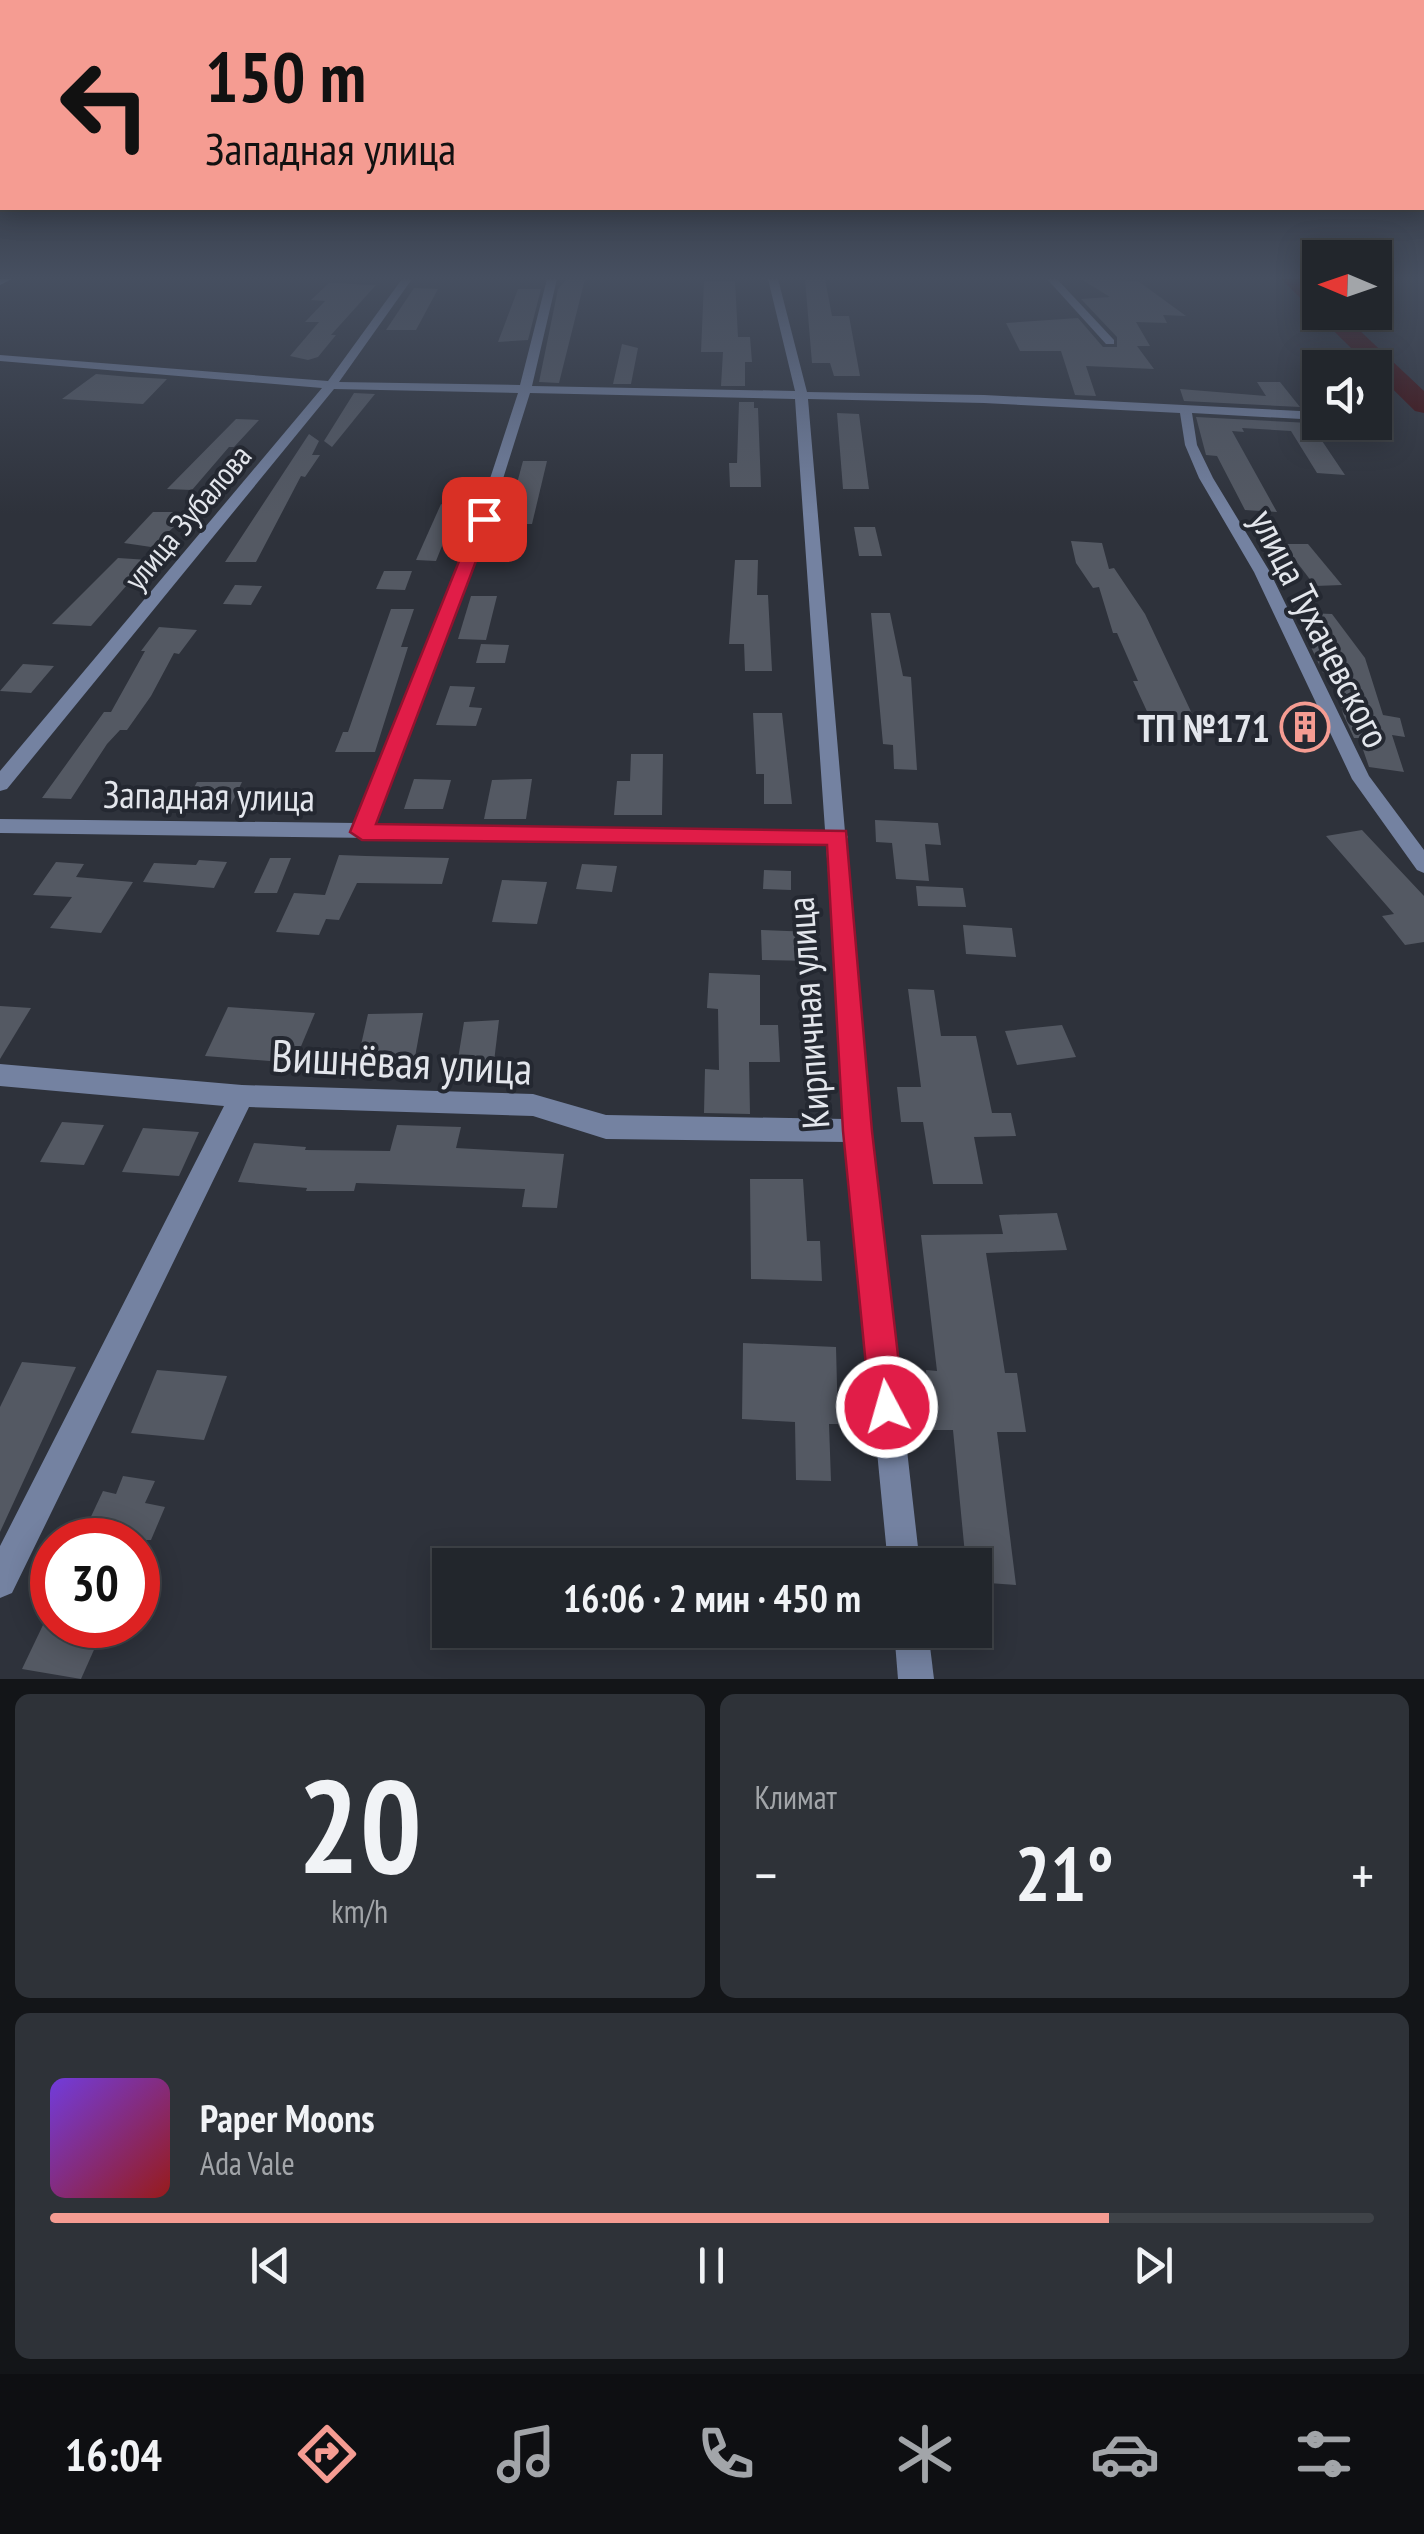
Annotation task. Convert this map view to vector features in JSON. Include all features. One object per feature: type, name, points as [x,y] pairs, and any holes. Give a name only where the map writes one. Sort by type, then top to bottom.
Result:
[{"type":"street","name":"улица Зубалова","points":[[0,784],[352,357]]},
{"type":"street","points":[[362,832],[474,552],[533,357]]},
{"type":"street","name":"Кирпичная улица","points":[[792,357],[801,393],[858,1131],[902,1548]]},
{"type":"street","points":[[0,358],[332,385],[801,393],[1302,415]]},
{"type":"street","name":"улица Тухачевского","points":[[1185,408],[1191,444],[1206,478],[1262,572],[1361,779],[1424,865]]},
{"type":"street","name":"Западная улица","points":[[0,826],[838,837]]},
{"type":"street","name":"Вишнёвая улица","points":[[0,1075],[242,1096],[532,1105],[606,1127],[858,1131]]},
{"type":"street","points":[[0,1580],[242,1096]]},
{"type":"street","points":[[913,1648],[916,1679]]},
{"type":"building","points":[[544,357],[565,357],[559,383],[539,382]]},
{"type":"building","points":[[619,357],[636,357],[631,384],[613,384]]},
{"type":"building","points":[[723,357],[752,357],[752,362],[745,362],[745,386],[721,386]]},
{"type":"building","points":[[812,357],[857,357],[860,376],[834,376],[830,363],[812,363]]},
{"type":"building","points":[[1063,357],[1145,357],[1154,369],[1086,366],[1096,396],[1075,395]]},
{"type":"building","points":[[96,374],[167,379],[143,404],[62,399]]},
{"type":"building","points":[[1257,382],[1280,382],[1300,407],[1184,401],[1180,389],[1266,396]]},
{"type":"building","points":[[354,393],[375,394],[332,447],[324,441]]},
{"type":"building","points":[[739,402],[754,402],[754,408],[758,408],[761,487],[730,487],[729,463],[737,463]]},
{"type":"building","points":[[837,413],[859,414],[869,489],[843,489]]},
{"type":"building","points":[[1196,417],[1302,423],[1302,440],[1321,440],[1345,475],[1317,473],[1291,431],[1232,431],[1277,512],[1245,510],[1217,456],[1206,455]]},
{"type":"building","points":[[236,419],[259,420],[234,447],[229,447],[192,490],[167,489]]},
{"type":"building","points":[[309,434],[319,441],[312,455],[320,455],[305,477],[301,476],[256,562],[225,562]]},
{"type":"building","points":[[523,461],[547,461],[532,524],[506,524]]},
{"type":"building","points":[[441,504],[456,511],[436,561],[416,560]]},
{"type":"building","points":[[153,512],[191,512],[151,547],[124,543]]},
{"type":"building","points":[[854,527],[875,527],[882,556],[859,556]]},
{"type":"building","points":[[1071,541],[1102,543],[1109,569],[1114,568],[1145,614],[1195,720],[1151,720],[1133,681],[1138,681],[1117,633],[1113,633],[1099,587],[1093,588],[1076,563]]},
{"type":"building","points":[[1283,544],[1308,544],[1342,585],[1315,586]]},
{"type":"building","points":[[118,558],[149,560],[91,626],[52,624]]},
{"type":"building","points":[[735,560],[758,560],[757,595],[768,595],[772,671],[745,671],[744,644],[729,644]]},
{"type":"building","points":[[384,571],[412,571],[405,590],[376,589]]},
{"type":"building","points":[[235,585],[262,586],[251,605],[223,604]]},
{"type":"building","points":[[471,596],[497,596],[486,640],[458,639]]},
{"type":"building","points":[[391,609],[414,609],[401,647],[408,647],[375,752],[335,752],[343,732],[348,732]]},
{"type":"building","points":[[871,613],[890,613],[903,676],[911,677],[917,770],[894,769],[893,745],[883,744]]},
{"type":"building","points":[[1308,613],[1332,614],[1365,658],[1383,715],[1400,718],[1405,737],[1392,735],[1404,772],[1369,767],[1359,738],[1354,738],[1343,714],[1335,674],[1323,673],[1306,636],[1322,636]]},
{"type":"building","points":[[159,627],[197,630],[179,654],[174,653],[151,696],[127,730],[120,730],[107,744],[71,799],[42,798],[104,712],[111,712],[145,651],[141,651]]},
{"type":"building","points":[[481,644],[509,645],[505,663],[476,663]]},
{"type":"building","points":[[23,664],[54,666],[31,693],[0,691]]},
{"type":"building","points":[[450,686],[475,687],[469,707],[482,708],[476,726],[436,725]]},
{"type":"building","points":[[753,713],[782,713],[792,804],[764,804],[764,774],[756,774]]},
{"type":"building","points":[[631,754],[663,754],[662,815],[614,815],[617,781],[630,781]]},
{"type":"building","points":[[414,779],[451,780],[443,809],[404,809]]},
{"type":"building","points":[[532,779],[526,819],[484,819],[492,780]]},
{"type":"building","points":[[197,782],[242,782],[230,807],[184,806]]},
{"type":"building","points":[[875,820],[938,823],[941,845],[925,844],[929,881],[896,879],[892,843],[876,842]]},
{"type":"building","points":[[1362,830],[1424,896],[1424,942],[1405,945],[1382,916],[1394,914],[1326,836]]},
{"type":"building","points":[[339,855],[449,858],[442,884],[357,883],[339,920],[326,919],[319,935],[276,932],[294,893],[325,895]]},
{"type":"building","points":[[270,858],[291,858],[277,893],[254,893]]},
{"type":"building","points":[[199,860],[227,862],[214,888],[143,882],[154,863],[196,865]]},
{"type":"building","points":[[56,862],[84,864],[76,877],[133,882],[101,933],[50,928],[72,897],[33,895]]},
{"type":"building","points":[[582,864],[617,866],[612,892],[576,889]]},
{"type":"building","points":[[764,870],[791,871],[791,890],[763,889]]},
{"type":"building","points":[[502,880],[547,882],[537,924],[492,922]]},
{"type":"building","points":[[916,886],[963,888],[966,907],[918,906]]},
{"type":"building","points":[[963,925],[1012,928],[1016,957],[966,954]]},
{"type":"building","points":[[761,930],[812,932],[814,961],[762,960]]},
{"type":"building","points":[[709,973],[760,975],[760,1025],[778,1025],[780,1062],[749,1062],[750,1114],[704,1113],[705,1069],[719,1070],[718,1009],[707,1008]]},
{"type":"building","points":[[908,989],[934,990],[941,1036],[976,1036],[992,1113],[1011,1113],[1016,1136],[974,1137],[983,1184],[933,1184],[923,1122],[901,1122],[897,1087],[921,1087]]},
{"type":"building","points":[[0,1006],[31,1008],[0,1059]]},
{"type":"building","points":[[228,1007],[315,1013],[294,1063],[205,1056]]},
{"type":"building","points":[[423,1013],[415,1057],[358,1058],[368,1014]]},
{"type":"building","points":[[499,1020],[493,1070],[456,1071],[464,1022]]},
{"type":"building","points":[[1062,1025],[1076,1057],[1017,1065],[1005,1031]]},
{"type":"building","points":[[62,1122],[104,1125],[84,1165],[40,1162]]},
{"type":"building","points":[[397,1125],[461,1127],[456,1148],[564,1154],[557,1208],[522,1207],[525,1189],[356,1183],[354,1191],[306,1191],[307,1188],[238,1182],[254,1143],[306,1147],[305,1150],[390,1151]]},
{"type":"building","points":[[143,1128],[199,1132],[179,1176],[122,1172]]},
{"type":"building","points":[[750,1179],[803,1179],[807,1241],[820,1241],[822,1281],[751,1279]]},
{"type":"building","points":[[1057,1213],[1067,1250],[986,1253],[1005,1373],[1017,1373],[1026,1432],[997,1432],[1016,1585],[992,1583],[992,1548],[964,1548],[953,1430],[932,1430],[926,1370],[937,1371],[921,1235],[1003,1234],[999,1215]]},
{"type":"building","points":[[743,1343],[836,1347],[838,1424],[829,1424],[831,1481],[796,1480],[795,1422],[742,1419]]},
{"type":"building","points":[[22,1362],[76,1367],[0,1532],[0,1407]]},
{"type":"building","points":[[157,1370],[227,1376],[204,1440],[131,1433]]},
{"type":"building","points":[[123,1476],[155,1481],[145,1503],[165,1507],[160,1519],[90,1518],[103,1491],[116,1494]]},
{"type":"building","points":[[32,1648],[95,1648],[81,1679],[22,1669]]},
{"type":"waterway","points":[[1374,357],[1424,405]]},
{"type":"place","name":"ТП №171","points":[[1305,727]]},
{"type":"route","points":[[484,519],[362,832],[838,837],[858,1131],[887,1407]]}]
